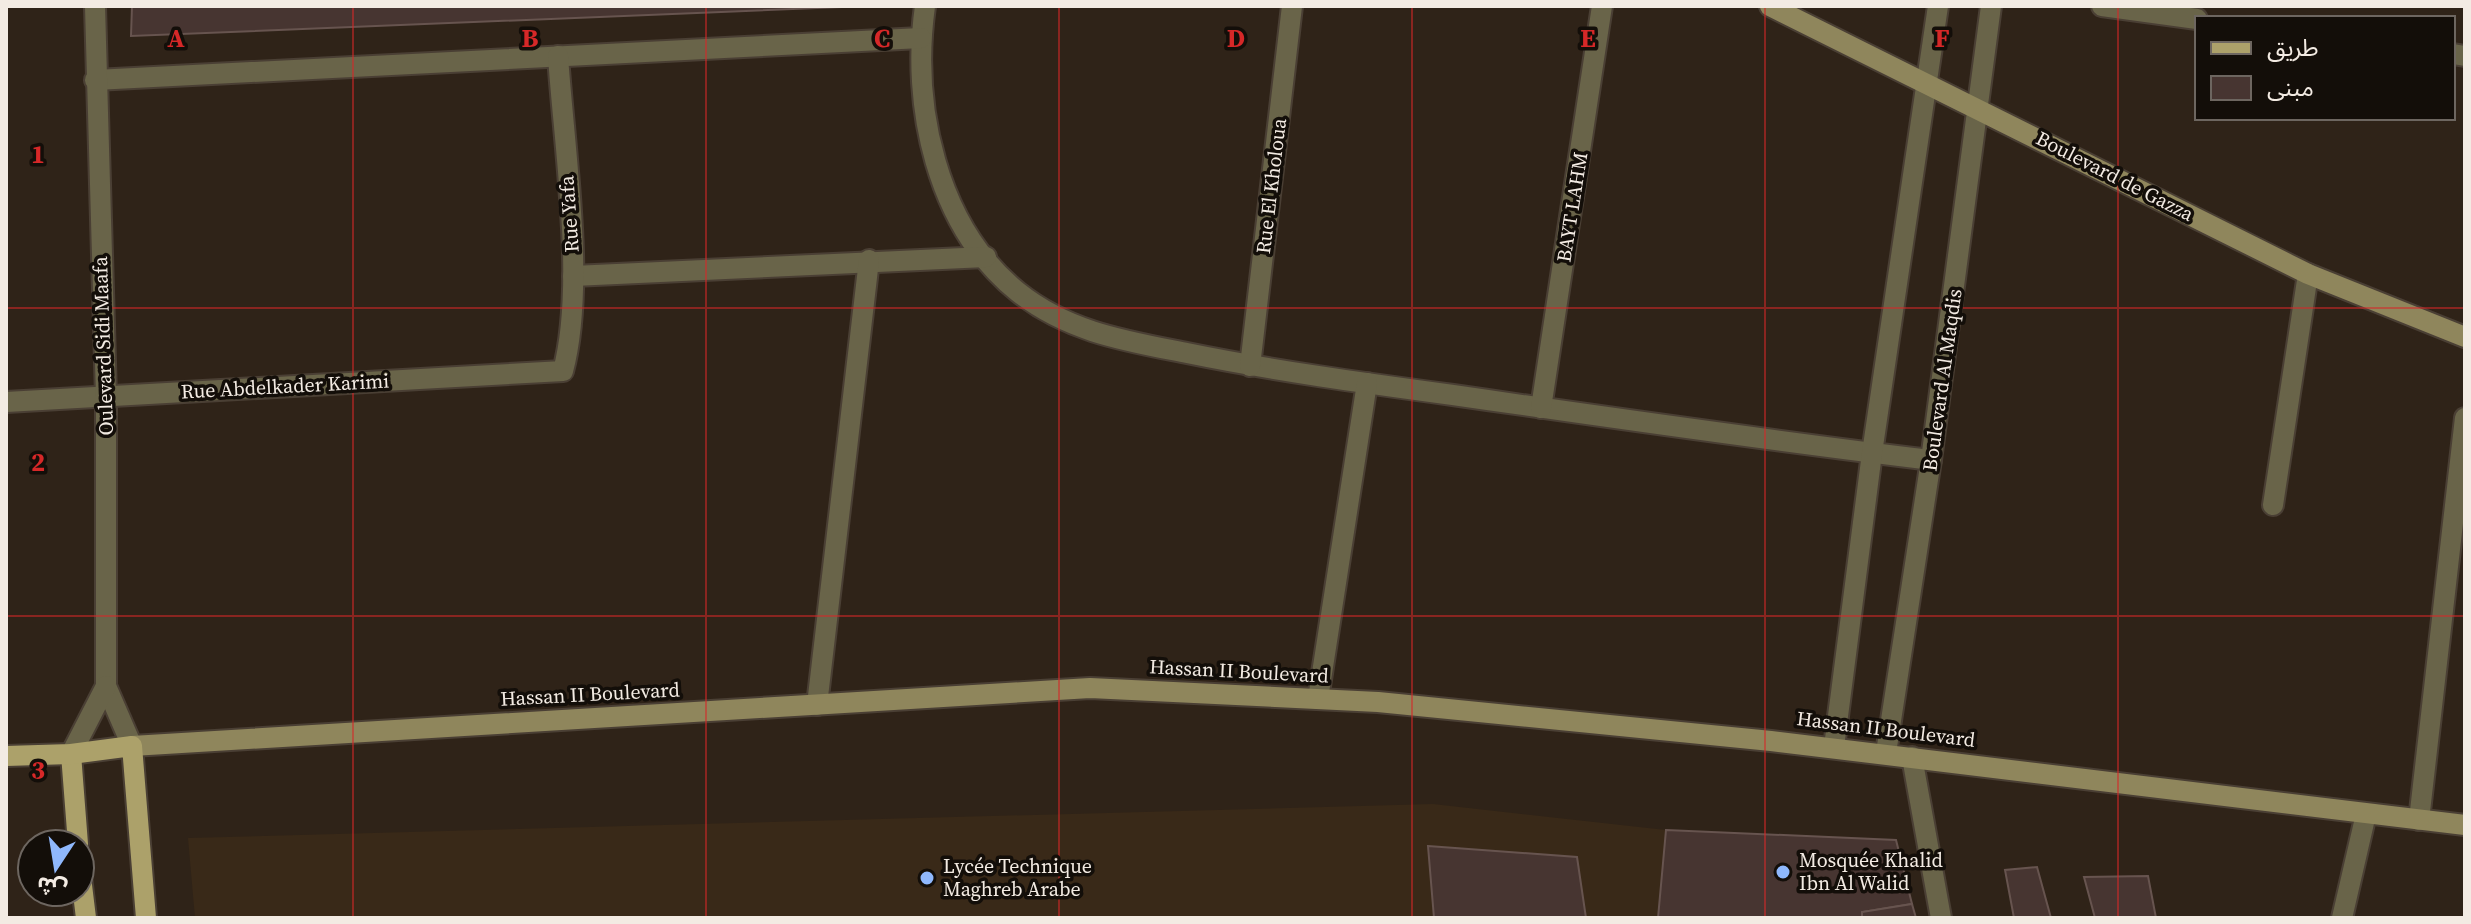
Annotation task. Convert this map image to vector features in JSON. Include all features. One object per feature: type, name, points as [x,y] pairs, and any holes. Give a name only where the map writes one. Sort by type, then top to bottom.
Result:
[{"type":"main road","name":"Boulevard de Gazza","points":[[1770,6],[2308,274],[2465,337]]},
{"type":"main road","name":"Hassan II Boulevard","points":[[6,756],[1090,688],[1318,699],[1834,747],[2465,825]]},
{"type":"main road","points":[[132,746],[146,918]]},
{"type":"main road","points":[[71,754],[77,828]]},
{"type":"street","name":"Oulevard Sidi Maafa","points":[[95,6],[106,397],[106,686]]},
{"type":"street","points":[[925,6],[921,38],[921,98],[936,161],[953,203],[986,257],[1016,290],[1063,321],[1096,334],[1250,366],[1931,460]]},
{"type":"street","name":"Rue El Kholoua","points":[[1250,366],[1292,6]]},
{"type":"street","name":"BAYT LAHM","points":[[1541,408],[1602,6]]},
{"type":"street","points":[[1834,747],[1872,453],[1938,6]]},
{"type":"street","name":"Boulevard Al Maqdis","points":[[1886,753],[1931,460],[1991,6]]},
{"type":"street","points":[[2102,6],[2195,19]]},
{"type":"street","points":[[95,80],[921,38]]},
{"type":"street","name":"Rue Yafa","points":[[558,56],[573,276],[569,350],[563,371]]},
{"type":"street","points":[[573,276],[986,257]]},
{"type":"street","points":[[817,705],[869,260]]},
{"type":"street","points":[[2273,505],[2308,274]]},
{"type":"street","name":"Rue Abdelkader Karimi","points":[[6,402],[563,371]]},
{"type":"street","points":[[1318,699],[1367,383]]},
{"type":"street","points":[[2419,820],[2465,418]]},
{"type":"street","points":[[106,686],[132,746]]},
{"type":"street","points":[[71,754],[106,686]]},
{"type":"street","points":[[1912,757],[1941,918]]},
{"type":"street","points":[[2342,918],[2366,814]]},
{"type":"shaded area","name":"Lycée Technique Maghreb Arabe","points":[[1433,804],[1666,830],[1658,918],[195,918],[188,838]]},
{"type":"building","points":[[132,6],[867,6],[131,36]]},
{"type":"building","name":"Mosquée Khalid Ibn Al Walid","points":[[1666,830],[1896,840],[1912,904],[1862,912],[1862,918],[1658,918]]},
{"type":"building","points":[[1428,846],[1577,857],[1586,918],[1434,918]]},
{"type":"building","points":[[2037,867],[2051,918],[2014,918],[2005,870]]},
{"type":"building","points":[[2148,876],[2156,918],[2095,918],[2084,877]]},
{"type":"building","points":[[1912,904],[1916,918],[1862,918],[1862,912]]},
{"type":"place","name":"Mosquée Khalid Ibn Al Walid","points":[[1783,872]]},
{"type":"place","name":"Lycée Technique Maghreb Arabe","points":[[927,878]]}]
